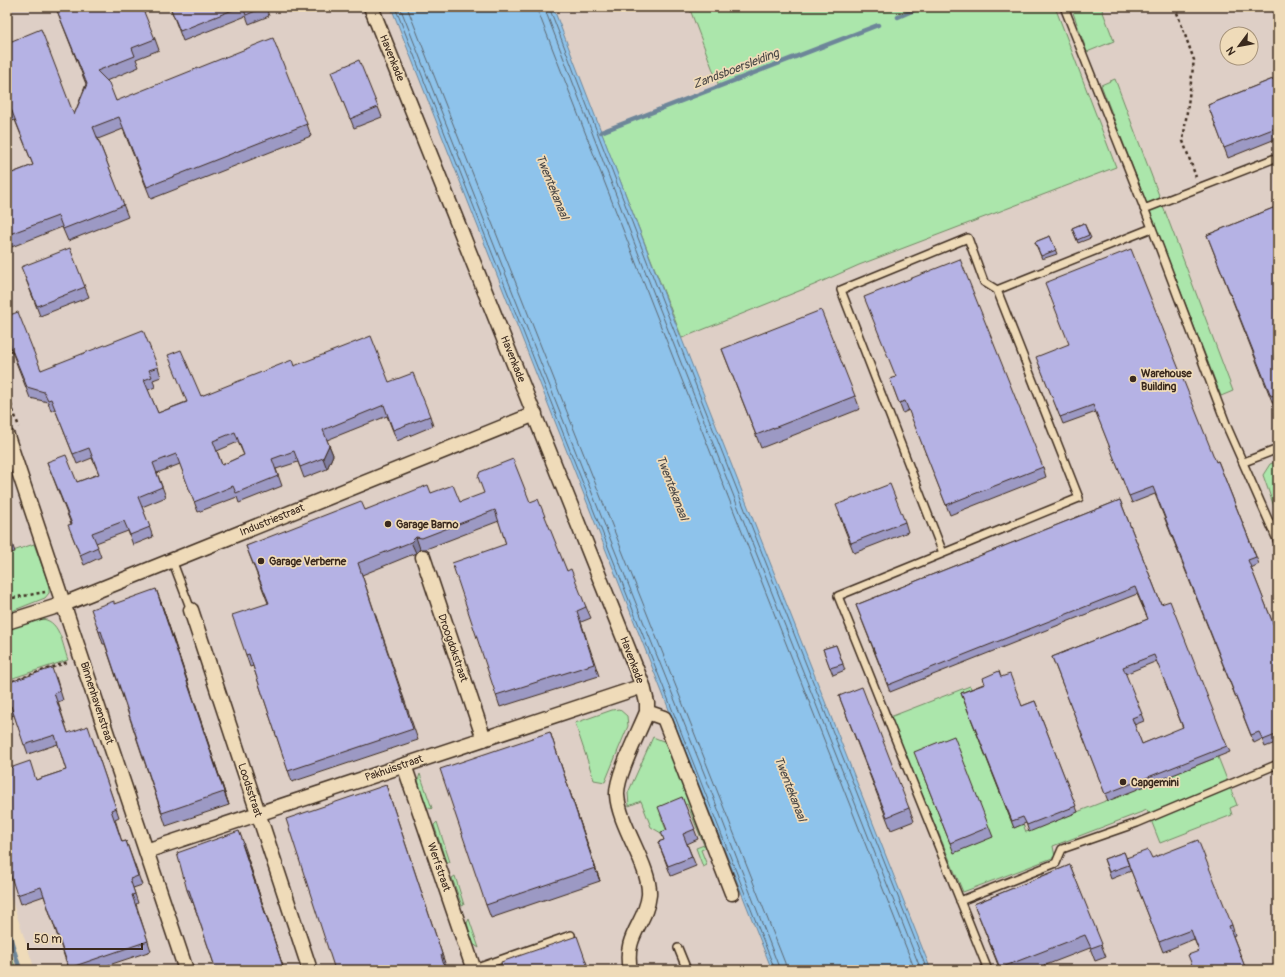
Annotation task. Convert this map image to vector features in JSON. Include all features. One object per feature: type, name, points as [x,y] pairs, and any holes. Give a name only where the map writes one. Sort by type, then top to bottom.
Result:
[{"type":"street","name":"Havenkade","points":[[372,7],[643,686],[648,703],[647,712],[619,781],[617,794],[620,810],[647,880],[649,896],[628,947],[630,970]]},
{"type":"street","name":"Industriestraat","points":[[7,622],[64,604],[535,414]]},
{"type":"street","name":"Binnenhavenstraat","points":[[7,436],[186,970]]},
{"type":"street","name":"Droogdokstraat","points":[[423,557],[484,739]]},
{"type":"street","name":"Loodsstraat","points":[[191,610],[310,970]]},
{"type":"street","name":"Pakhuisstraat","points":[[146,851],[643,686]]},
{"type":"street","points":[[647,712],[664,718],[732,893]]},
{"type":"street","name":"Werfstraat","points":[[404,765],[474,969]]},
{"type":"lane","points":[[1064,7],[1152,228],[1228,429],[1244,462],[1278,542]]},
{"type":"lane","points":[[1144,209],[1278,157]]},
{"type":"lane","points":[[997,290],[1152,228]]},
{"type":"lane","points":[[943,553],[841,290],[968,238],[984,282],[997,290],[1078,498],[838,596],[988,970]]},
{"type":"lane","points":[[1244,462],[1278,449]]},
{"type":"lane","points":[[172,560],[191,610]]},
{"type":"lane","points":[[960,901],[1056,863],[1062,849],[1137,823],[1278,764]]},
{"type":"lane","points":[[474,969],[571,935]]},
{"type":"lane","points":[[678,948],[687,970]]},
{"type":"path","points":[[1175,7],[1194,60],[1183,141],[1200,187]]},
{"type":"path","points":[[7,599],[59,589]]},
{"type":"path","points":[[7,683],[82,657]]},
{"type":"shaded area","name":"Twentekanaal","points":[[7,7],[1278,7],[1278,970],[35,970],[7,886]]},
{"type":"green space","points":[[689,7],[1055,7],[1116,167],[859,265],[814,285],[682,338],[601,132],[719,86]]},
{"type":"green space","points":[[1071,7],[1101,7],[1114,41],[1087,52]]},
{"type":"green space","points":[[1115,79],[1233,391],[1221,396],[1101,85]]},
{"type":"green space","points":[[1278,461],[1278,518],[1263,475],[1270,464]]},
{"type":"green space","points":[[34,544],[49,585],[49,593],[45,598],[7,613],[7,553]]},
{"type":"green space","points":[[39,619],[46,620],[56,627],[68,660],[7,680],[7,629]]},
{"type":"green space","points":[[970,686],[974,696],[964,701],[1014,828],[1023,824],[1026,832],[1218,757],[1237,805],[1230,808],[1232,815],[1160,843],[1147,810],[1053,846],[1055,857],[963,892],[890,717]]},
{"type":"green space","points":[[619,709],[627,716],[628,726],[605,782],[594,780],[575,723]]},
{"type":"green space","points":[[653,737],[673,745],[712,845],[701,850],[707,865],[703,867],[696,848],[704,845],[687,804],[660,814],[670,840],[665,842],[661,833],[651,827],[641,801],[629,806],[628,793]]},
{"type":"green space","points":[[420,774],[432,808],[431,809],[427,807],[420,790]]},
{"type":"green space","points":[[437,822],[450,862],[446,862],[434,825]]},
{"type":"green space","points":[[455,876],[464,905],[462,906],[452,878]]},
{"type":"green space","points":[[469,919],[479,948],[473,944],[467,923]]},
{"type":"green space","points":[[7,943],[16,970],[7,970]]},
{"type":"water","points":[[391,7],[553,7],[666,299],[931,970],[772,970]]},
{"type":"building","points":[[142,7],[155,39],[132,48],[135,56],[97,71],[109,83],[116,101],[273,38],[307,124],[147,187],[119,117],[93,127],[124,205],[63,229],[58,216],[7,235],[7,175],[33,165],[11,109],[7,110],[7,43],[41,29],[74,115],[87,84],[56,8]]},
{"type":"building","points":[[170,7],[240,7],[180,31]]},
{"type":"building","points":[[243,7],[265,7],[246,15]]},
{"type":"building","points":[[359,60],[378,107],[350,119],[331,72]]},
{"type":"building","points":[[1278,77],[1278,127],[1224,148],[1208,105]]},
{"type":"building","points":[[1278,206],[1278,394],[1271,396],[1207,235]]},
{"type":"building","points":[[1084,223],[1089,235],[1077,240],[1072,228]]},
{"type":"building","points":[[1050,236],[1056,250],[1041,256],[1035,242]]},
{"type":"building","points":[[70,248],[85,287],[37,306],[21,267]]},
{"type":"building","points":[[1131,249],[1216,462],[1218,461],[1256,557],[1248,560],[1278,636],[1278,734],[1263,740],[1259,732],[1251,735],[1153,487],[1129,496],[1093,405],[1060,417],[1036,357],[1069,344],[1045,283]]},
{"type":"building","points":[[960,259],[1043,467],[946,505],[905,401],[899,403],[890,379],[896,377],[864,297]]},
{"type":"building","points":[[821,310],[855,396],[756,435],[722,349]]},
{"type":"building","points":[[18,312],[41,370],[143,330],[158,367],[149,370],[152,377],[144,380],[158,413],[187,402],[168,355],[181,350],[201,396],[292,360],[294,366],[371,336],[389,382],[413,373],[430,416],[393,430],[384,405],[323,430],[329,445],[323,458],[300,467],[294,451],[272,459],[278,476],[236,493],[233,486],[194,502],[176,454],[153,463],[162,487],[138,497],[150,527],[130,535],[124,521],[92,533],[98,547],[80,555],[68,525],[72,524],[47,462],[66,455],[77,482],[99,474],[89,448],[73,454],[51,399],[48,400],[44,392],[27,387],[7,338],[7,316]],"holes":[[[235,432],[244,455],[222,465],[213,441]]]},
{"type":"building","points":[[513,459],[530,502],[538,499],[567,571],[571,569],[586,607],[577,611],[594,664],[496,695],[452,563],[506,544],[495,510],[422,538],[416,537],[411,542],[358,563],[413,729],[288,771],[249,654],[246,655],[232,615],[269,603],[246,546],[361,501],[365,510],[428,485],[431,493],[453,485],[460,502],[484,493],[478,477],[480,472]]},
{"type":"building","points":[[890,484],[905,522],[851,543],[836,505]]},
{"type":"building","points":[[1120,500],[1161,604],[1170,601],[1227,746],[1105,794],[1052,657],[1148,619],[1135,587],[888,685],[856,605]],"holes":[[[1154,655],[1183,727],[1142,744],[1132,718],[1142,714],[1123,667]]]},
{"type":"building","points":[[7,530],[11,542],[7,543]]},
{"type":"building","points":[[156,589],[224,792],[162,813],[101,631],[99,632],[91,609],[114,601],[114,604]]},
{"type":"building","points":[[836,645],[843,664],[830,668],[823,649]]},
{"type":"building","points":[[52,668],[60,691],[54,693],[68,733],[88,726],[116,808],[111,810],[122,842],[126,841],[138,876],[130,879],[135,894],[132,895],[148,941],[69,968],[41,887],[17,895],[7,864],[7,769],[30,761],[36,780],[66,770],[55,735],[24,745],[11,706],[7,707],[7,683]]},
{"type":"building","points":[[999,671],[1001,677],[1010,674],[1022,706],[1035,701],[1076,806],[1027,825],[1023,817],[1012,821],[961,693],[985,684],[983,678]]},
{"type":"building","points":[[862,687],[909,808],[887,817],[839,696]]},
{"type":"building","points":[[550,732],[595,868],[486,905],[440,769]]},
{"type":"building","points":[[954,736],[989,827],[950,843],[914,752]]},
{"type":"building","points":[[386,785],[442,954],[445,969],[443,970],[335,970],[286,819]]},
{"type":"building","points":[[682,797],[695,829],[683,834],[692,857],[668,866],[658,842],[664,840],[661,832],[667,830],[658,807]]},
{"type":"building","points":[[239,831],[284,970],[216,970],[189,890],[187,890],[177,853]]},
{"type":"building","points":[[1198,840],[1232,925],[1229,926],[1245,967],[1239,970],[1194,970],[1188,955],[1199,951],[1191,930],[1159,942],[1126,858],[1148,850],[1152,858]]},
{"type":"building","points":[[1124,852],[1129,865],[1109,872],[1104,859]]},
{"type":"building","points":[[1070,865],[1102,944],[1091,948],[1085,935],[1000,968],[974,904]]},
{"type":"building","points":[[577,936],[589,970],[503,970],[501,962]]},
{"type":"waterway","name":"Zandsboersleiding","points":[[898,17],[921,7]]},
{"type":"waterway","name":"Zandsboersleiding","points":[[601,132],[878,25]]},
{"type":"waterway","points":[[7,927],[20,970]]},
{"type":"place","name":"Warehouse Building","points":[[1133,379]]},
{"type":"place","name":"Garage Barno","points":[[388,524]]},
{"type":"place","name":"Garage Verberne","points":[[261,561]]},
{"type":"place","name":"Capgemini","points":[[1123,782]]}]
